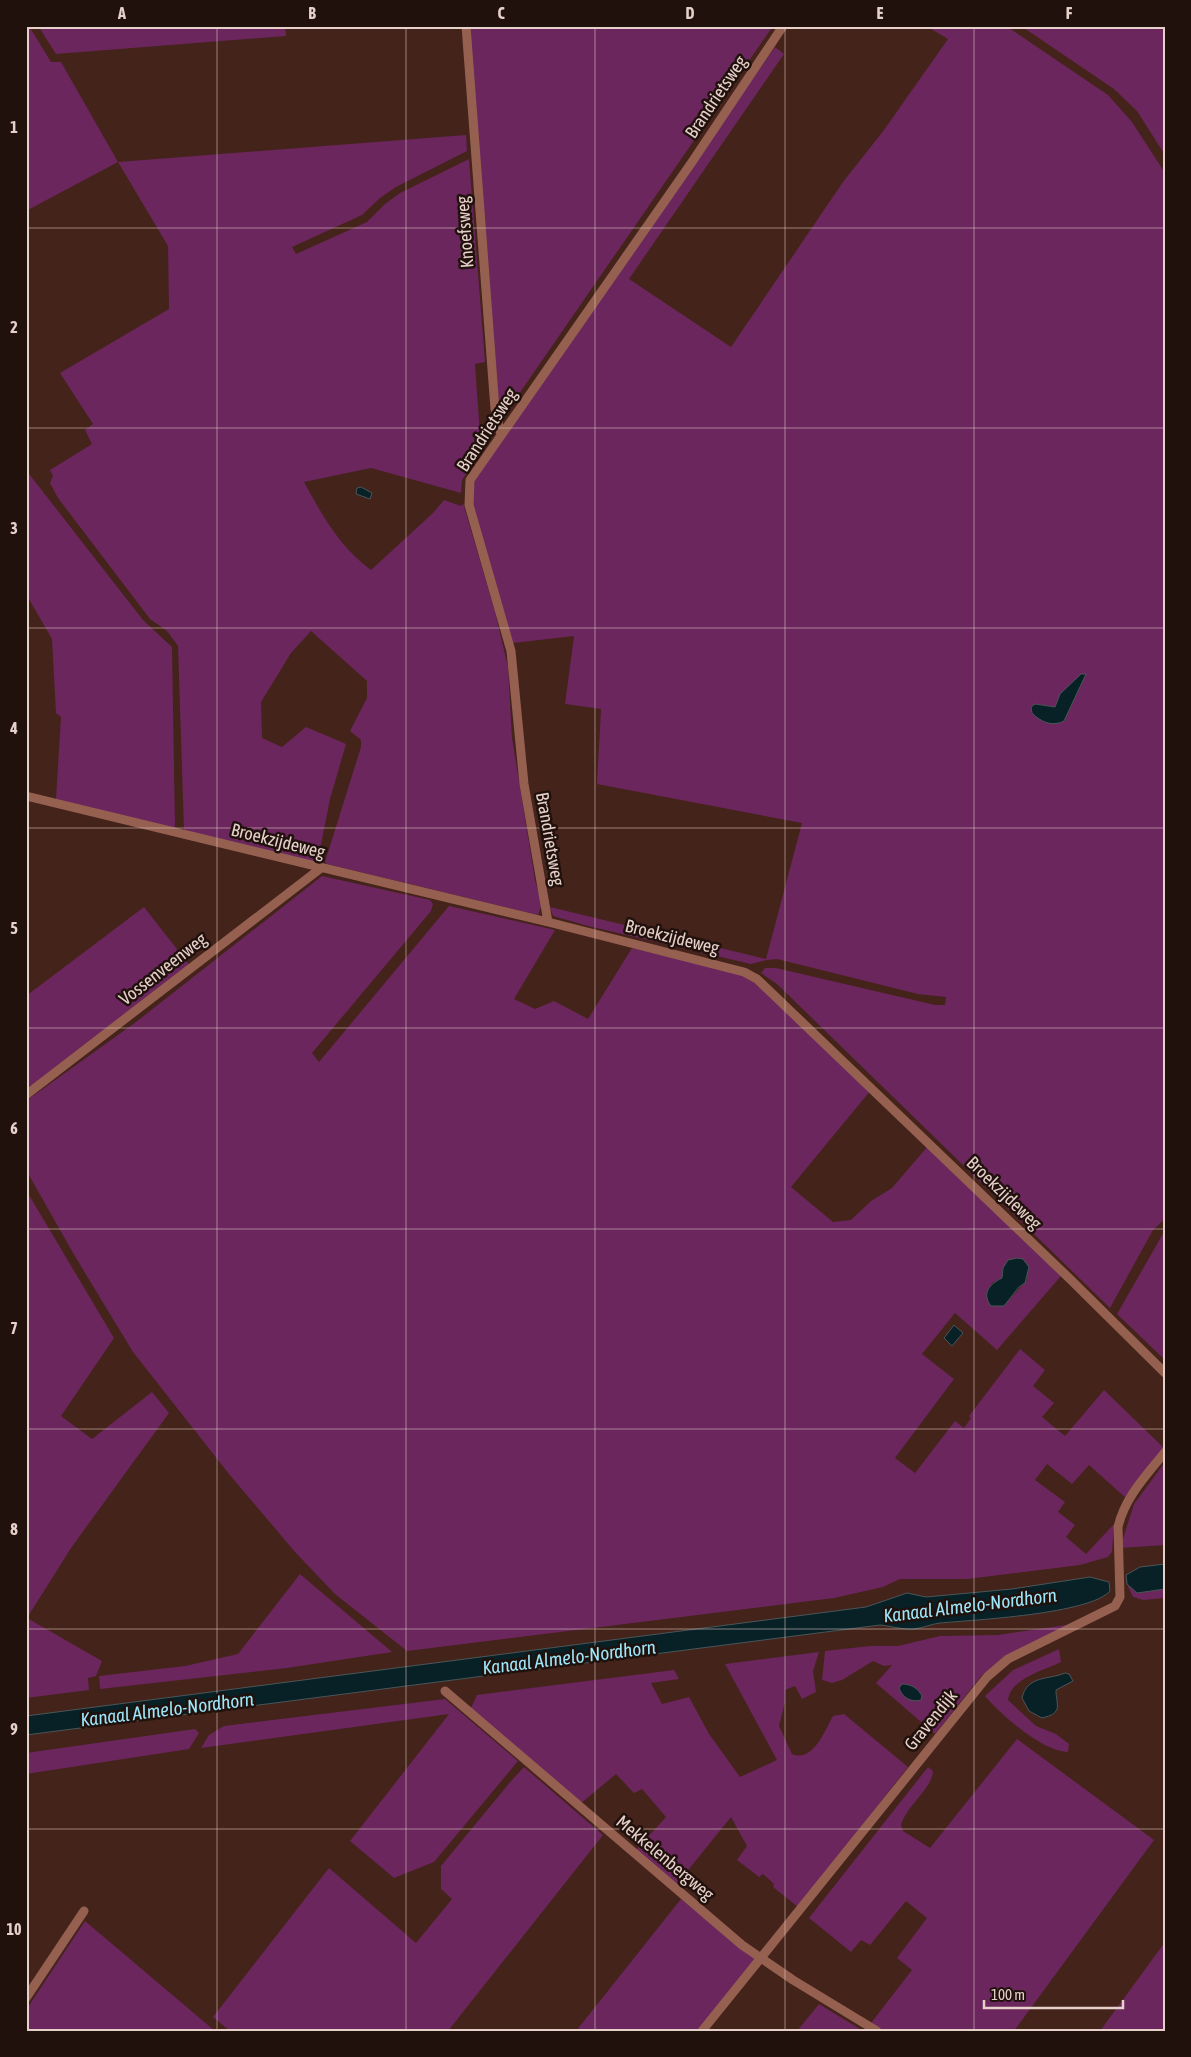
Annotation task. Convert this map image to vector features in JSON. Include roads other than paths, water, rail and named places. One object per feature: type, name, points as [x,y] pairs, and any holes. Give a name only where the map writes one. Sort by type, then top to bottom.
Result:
[{"type":"street","name":"Knoefsweg","points":[[466,26],[495,409],[501,435]]},
{"type":"street","name":"Brandrietsweg","points":[[548,922],[524,784],[511,651],[469,505],[470,480],[692,162],[783,26]]},
{"type":"street","name":"Broekzijdeweg","points":[[26,796],[548,922],[744,972],[757,979],[1063,1272],[1165,1373]]},
{"type":"street","name":"Vossenveenweg","points":[[26,1095],[320,868]]},
{"type":"street","name":"Gravendijk","points":[[702,2031],[996,1667],[1008,1659],[1115,1606],[1120,1597],[1118,1527],[1120,1516],[1131,1495],[1165,1452]]},
{"type":"street","name":"Mekkelenbergweg","points":[[445,1691],[667,1882],[761,1958],[877,2031]]},
{"type":"street","points":[[26,1998],[84,1911]]},
{"type":"water","points":[[361,487],[372,493],[370,499],[356,494],[357,488]]},
{"type":"water","points":[[1081,674],[1086,674],[1064,721],[1055,724],[1047,723],[1032,713],[1031,707],[1035,704],[1055,707],[1060,694]]},
{"type":"water","points":[[1023,1259],[1029,1267],[1025,1283],[1019,1287],[1004,1306],[991,1306],[987,1297],[988,1289],[1002,1278],[1003,1268],[1008,1260]]},
{"type":"water","points":[[954,1325],[963,1333],[952,1346],[944,1338]]},
{"type":"water","points":[[1165,1564],[1165,1589],[1137,1593],[1127,1584],[1126,1575],[1140,1567]]},
{"type":"water","name":"Kanaal Almelo-Nordhorn","points":[[1090,1577],[1109,1582],[1110,1591],[1098,1599],[1080,1605],[1030,1615],[940,1623],[914,1629],[880,1625],[26,1735],[26,1716],[866,1607],[907,1593],[926,1597],[1012,1589]]},
{"type":"water","points":[[1065,1673],[1069,1674],[1073,1681],[1056,1690],[1056,1711],[1042,1718],[1029,1711],[1022,1698],[1029,1685],[1039,1680]]},
{"type":"water","points":[[902,1684],[916,1689],[922,1696],[921,1700],[914,1701],[905,1697],[899,1688]]}]
